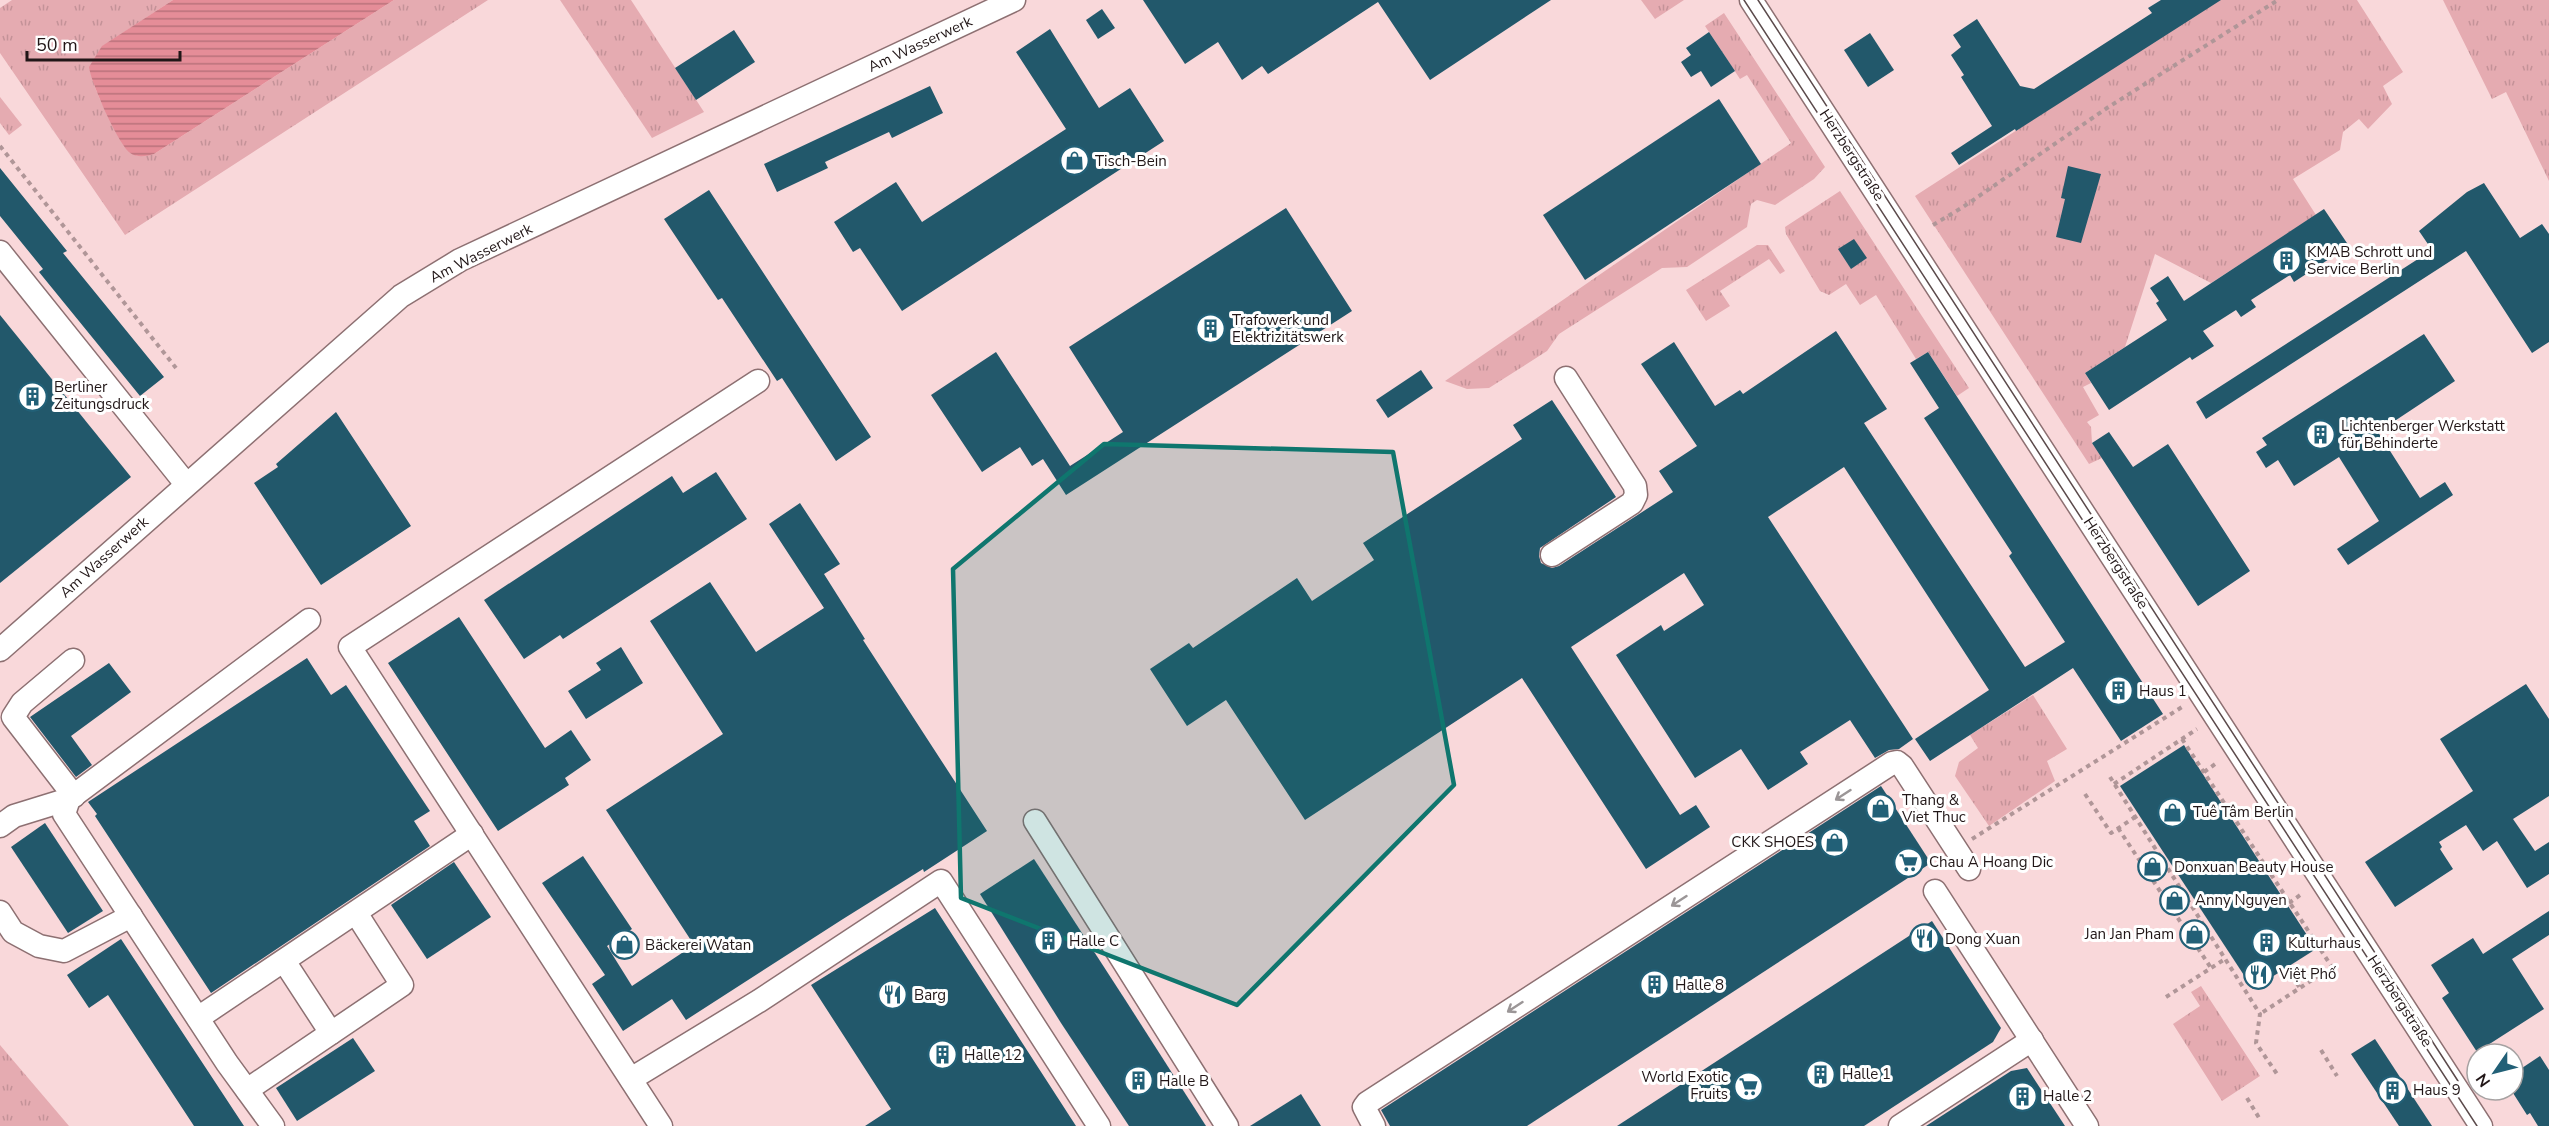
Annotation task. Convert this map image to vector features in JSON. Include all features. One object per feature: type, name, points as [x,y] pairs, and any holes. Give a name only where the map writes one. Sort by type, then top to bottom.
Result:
[{"type":"street","name":"Am Wasserwerk","points":[[0,650],[401,296],[460,260],[1014,0]]},
{"type":"street","name":"Herzbergstraße","points":[[1751,0],[2481,1126]]},
{"type":"street","points":[[0,252],[186,484]]},
{"type":"street","points":[[1552,555],[1632,503],[1636,495],[1635,486],[1566,378]]},
{"type":"street","points":[[661,1126],[350,647],[758,381]]},
{"type":"street","points":[[0,826],[14,816],[71,797],[309,620]]},
{"type":"street","points":[[71,797],[13,717],[22,703],[73,660]]},
{"type":"street","points":[[1369,1116],[1892,763],[1897,762],[1902,766],[1969,869]]},
{"type":"street","points":[[71,797],[64,814],[198,1018],[273,1126]]},
{"type":"street","points":[[1035,821],[1227,1126]]},
{"type":"street","points":[[198,1018],[472,834]]},
{"type":"street","points":[[631,1079],[759,1001],[941,881],[1099,1126]]},
{"type":"street","points":[[1935,891],[2087,1126]]},
{"type":"street","points":[[0,912],[13,932],[39,946],[63,951],[130,916]]},
{"type":"street","points":[[247,1090],[402,985],[356,913]]},
{"type":"street","points":[[284,961],[331,1033]]},
{"type":"street","points":[[1900,1126],[2032,1040]]},
{"type":"path","points":[[1934,225],[2107,108],[2278,0]]},
{"type":"path","points":[[0,146],[176,368]]},
{"type":"path","points":[[1956,849],[2182,707]]},
{"type":"path","points":[[2114,784],[2197,729]]},
{"type":"path","points":[[2182,739],[2332,967],[2260,1014]]},
{"type":"path","points":[[2204,772],[2218,762]]},
{"type":"path","points":[[2110,777],[2260,1014],[2256,1043],[2279,1077]]},
{"type":"path","points":[[2085,794],[2111,833],[2135,818]]},
{"type":"path","points":[[2118,828],[2211,968]]},
{"type":"path","points":[[2289,903],[2303,893]]},
{"type":"path","points":[[2319,947],[2332,938]]},
{"type":"path","points":[[2166,997],[2226,959]]},
{"type":"path","points":[[2287,968],[2300,988]]},
{"type":"path","points":[[2321,1050],[2337,1076]]},
{"type":"path","points":[[2247,1098],[2261,1120]]},
{"type":"highlighted area","points":[[1104,444],[1393,452],[1454,785],[1237,1005],[961,898],[953,569]]},
{"type":"green space","points":[[12,0],[173,0],[103,46],[94,85],[130,153],[138,156],[154,154],[394,0],[488,0],[125,235],[0,53],[0,8]]},
{"type":"green space","points":[[560,0],[631,0],[704,112],[652,138]]},
{"type":"green space","points":[[1641,0],[1684,0],[1655,19]]},
{"type":"green space","points":[[2218,0],[2357,0],[2403,72],[2383,86],[2392,104],[2368,129],[2359,119],[2343,132],[2340,150],[2293,179],[2316,215],[2211,283],[2155,254],[2125,347],[2085,373],[2091,383],[2083,387],[2099,415],[2087,422],[2091,427],[2092,443],[2102,458],[2089,464],[1915,196]]},
{"type":"green space","points":[[2443,0],[2549,0],[2549,181],[2506,92],[2492,99]]},
{"type":"green space","points":[[1724,13],[1825,167],[1814,179],[1775,205],[1757,200],[1751,204],[1747,227],[1687,267],[1662,268],[1559,334],[1547,351],[1489,388],[1467,389],[1445,381],[1791,143],[1747,75],[1740,79],[1705,26]]},
{"type":"green space","points":[[0,97],[22,125],[9,135],[0,123]]},
{"type":"green space","points":[[1840,191],[1969,388],[1957,396],[1928,352],[1916,359],[1876,295],[1860,305],[1846,284],[1829,295],[1820,291],[1786,234],[1785,227]]},
{"type":"green space","points":[[1757,245],[1768,245],[1785,271],[1780,274],[1769,259],[1720,291],[1730,306],[1706,321],[1686,290]]},
{"type":"green space","points":[[2033,695],[2067,749],[2047,761],[2055,781],[1989,826],[1955,776],[1959,762],[1978,748],[1970,735]]},
{"type":"green space","points":[[2201,986],[2260,1076],[2222,1101],[2173,1024],[2200,1006],[2191,992]]},
{"type":"green space","points":[[0,1045],[69,1126],[0,1126]]},
{"type":"shaded area","points":[[173,0],[394,0],[154,154],[136,156],[125,147],[112,126],[89,67],[102,46]]},
{"type":"building","points":[[1143,0],[1551,0],[1430,80],[1378,2],[1268,74],[1262,66],[1242,80],[1218,42],[1185,64]]},
{"type":"building","points":[[2161,0],[2221,0],[1959,165],[1951,153],[1992,126],[1961,77],[1964,75],[1951,55],[1961,47],[1953,35],[1977,19],[2020,86],[2034,89],[2152,13],[2148,8]]},
{"type":"building","points":[[1102,9],[1115,28],[1098,39],[1086,20]]},
{"type":"building","name":"Tisch-Bein","points":[[1050,29],[1099,108],[1130,88],[1164,141],[902,311],[860,248],[853,252],[834,222],[896,182],[922,222],[1066,129],[1016,52]]},
{"type":"building","points":[[734,30],[755,62],[696,100],[675,68]]},
{"type":"building","points":[[1709,32],[1735,71],[1711,87],[1701,71],[1691,77],[1681,62],[1691,55],[1686,48]]},
{"type":"building","points":[[1870,33],[1894,70],[1868,87],[1844,50]]},
{"type":"building","points":[[930,86],[943,113],[892,138],[889,132],[825,162],[828,168],[777,192],[764,164]]},
{"type":"building","points":[[1719,99],[1761,164],[1585,280],[1543,215]]},
{"type":"building","points":[[2068,166],[2101,174],[2081,243],[2056,237],[2065,199],[2061,198]]},
{"type":"building","points":[[0,168],[67,251],[63,253],[164,377],[140,396],[39,272],[43,269],[0,216]]},
{"type":"building","points":[[2484,183],[2520,238],[2542,224],[2549,234],[2549,342],[2532,353],[2466,251],[2206,419],[2196,402],[2432,250],[2419,231],[2467,192]]},
{"type":"building","points":[[709,190],[871,437],[836,461],[782,378],[777,381],[722,298],[718,300],[664,219]]},
{"type":"building","name":"Trafowerk und Elektrizitätswerk","points":[[1286,208],[1352,311],[1066,495],[1043,459],[1032,466],[1020,447],[982,472],[931,395],[996,352],[1070,466],[1123,432],[1069,347]]},
{"type":"building","points":[[2324,209],[2349,246],[2294,282],[2290,275],[2251,300],[2256,307],[2241,317],[2236,310],[2203,331],[2214,346],[2192,360],[2190,357],[2109,410],[2085,373],[2167,320],[2156,303],[2159,301],[2150,288],[2168,276],[2184,301]]},
{"type":"building","points":[[1854,239],[1867,258],[1851,269],[1838,249]]},
{"type":"building","name":"Berliner Zeitungsdruck","points":[[0,315],[131,477],[0,583]]},
{"type":"building","points":[[1836,331],[1887,409],[1864,423],[2025,667],[2065,642],[2009,556],[2012,553],[1924,418],[1939,408],[1910,363],[1928,352],[2163,714],[2121,741],[2073,668],[1930,761],[1915,739],[1989,690],[1844,467],[1768,517],[1913,739],[1899,749],[1889,750],[1875,758],[1850,720],[1800,752],[1808,764],[1768,790],[1741,749],[1695,778],[1616,655],[1661,625],[1664,631],[1704,605],[1684,573],[1571,647],[1680,815],[1696,805],[1710,827],[1646,869],[1522,678],[1305,820],[1226,700],[1187,726],[1150,669],[1189,643],[1193,648],[1297,578],[1312,601],[1374,560],[1363,543],[1522,439],[1513,425],[1552,400],[1616,497],[1540,548],[1541,563],[1552,568],[1559,566],[1673,492],[1659,471],[1697,446],[1641,364],[1674,342],[1715,406],[1740,390],[1743,394]]},
{"type":"building","points":[[2424,334],[2455,381],[2378,432],[2420,498],[2445,482],[2453,495],[2348,565],[2337,549],[2379,521],[2339,457],[2294,486],[2278,460],[2266,468],[2256,452],[2267,445],[2262,438]]},
{"type":"building","points":[[1421,370],[1433,388],[1388,418],[1376,400]]},
{"type":"building","points":[[336,412],[411,526],[321,585],[254,483],[278,467],[276,464]]},
{"type":"building","points":[[2109,432],[2133,467],[2168,444],[2250,571],[2198,606],[2092,443]]},
{"type":"building","points":[[716,472],[747,519],[563,639],[560,635],[524,659],[484,600],[672,476],[683,493]]},
{"type":"building","points":[[800,503],[840,564],[824,574],[865,639],[863,640],[987,831],[924,872],[923,869],[843,919],[686,1020],[672,999],[623,1031],[592,984],[605,975],[542,883],[583,856],[632,929],[607,946],[632,986],[694,945],[606,810],[723,734],[650,621],[710,582],[756,652],[824,608],[769,524]]},
{"type":"building","points":[[459,617],[545,748],[571,730],[591,760],[565,778],[569,785],[498,831],[388,663]]},
{"type":"building","points":[[621,647],[643,683],[586,719],[568,691],[601,670],[596,663]]},
{"type":"building","points":[[307,658],[331,695],[346,685],[430,811],[414,821],[430,846],[211,993],[88,802]]},
{"type":"building","points":[[109,663],[131,692],[71,736],[92,765],[76,777],[30,717]]},
{"type":"building","points":[[2526,684],[2549,719],[2549,796],[2513,819],[2535,851],[2549,842],[2549,874],[2527,888],[2497,841],[2483,851],[2466,825],[2439,842],[2442,847],[2440,849],[2453,869],[2395,907],[2365,862],[2473,791],[2440,739]]},
{"type":"building","points":[[2184,745],[2316,949],[2253,989],[2120,786]]},
{"type":"building","name":"Halle 8","points":[[1881,786],[1931,863],[1527,1126],[1390,1126],[1381,1110]]},
{"type":"building","points":[[45,823],[103,911],[68,933],[11,847]]},
{"type":"building","points":[[1034,859],[1206,1126],[1129,1126],[1061,1023],[980,894]]},
{"type":"building","points":[[454,862],[491,917],[427,959],[391,905]]},
{"type":"building","name":"Halle 12","points":[[935,908],[1076,1126],[865,1126],[891,1109],[811,985]]},
{"type":"building","points":[[2549,911],[2549,935],[2512,959],[2544,1009],[2493,1042],[2471,1042],[2442,998],[2449,993],[2431,965],[2473,938],[2483,954]]},
{"type":"building","name":"Halle 1","points":[[1932,921],[2001,1028],[1993,1042],[1864,1126],[1617,1126]]},
{"type":"building","points":[[121,939],[244,1126],[194,1126],[108,995],[89,1008],[67,975]]},
{"type":"building","points":[[353,1038],[375,1071],[297,1121],[276,1088]]},
{"type":"building","name":"Haus 9","points":[[2375,1039],[2432,1126],[2399,1126],[2351,1054]]},
{"type":"building","points":[[2540,1056],[2549,1070],[2549,1126],[2538,1126],[2530,1113],[2527,1115],[2519,1102],[2525,1102],[2525,1066]]},
{"type":"building","name":"Halle 2","points":[[2027,1068],[2065,1126],[1926,1126],[2011,1071]]},
{"type":"building","points":[[1301,1094],[1321,1126],[1250,1126]]},
{"type":"tram line","points":[[1744,0],[2477,1126]]},
{"type":"tram line","points":[[1758,0],[2458,1081]]},
{"type":"place","name":"Tisch-Bein","points":[[1074,161]]},
{"type":"place","name":"KMAB Schrott und Service Berlin","points":[[2286,261]]},
{"type":"place","name":"Trafowerk und Elektrizitätswerk","points":[[1211,329]]},
{"type":"place","name":"Berliner Zeitungsdruck","points":[[33,396]]},
{"type":"place","name":"Lichtenberger Werkstatt für Behinderte","points":[[2320,435]]},
{"type":"place","name":"Haus 1","points":[[2118,691]]},
{"type":"place","name":"Thang & Viet Thuc","points":[[1881,809]]},
{"type":"place","name":"Tuê Tâm Berlin","points":[[2172,812]]},
{"type":"place","name":"CKK SHOES","points":[[1835,842]]},
{"type":"place","name":"Chau A Hoang Dic","points":[[1908,862]]},
{"type":"place","name":"Donxuan Beauty House","points":[[2153,867]]},
{"type":"place","name":"Anny Nguyen","points":[[2174,900]]},
{"type":"place","name":"Jan Jan Pham","points":[[2195,934]]},
{"type":"place","name":"Dong Xuan","points":[[1924,939]]},
{"type":"place","name":"Halle C","points":[[1048,941]]},
{"type":"place","name":"Kulturhaus","points":[[2267,943]]},
{"type":"place","name":"Bäckerei Watan","points":[[624,945]]},
{"type":"place","name":"Việt Phố","points":[[2258,974]]},
{"type":"place","name":"Halle 8","points":[[1654,985]]},
{"type":"place","name":"Barg","points":[[893,995]]},
{"type":"place","name":"Halle 12","points":[[943,1055]]},
{"type":"place","name":"Halle 1","points":[[1821,1074]]},
{"type":"place","name":"Halle B","points":[[1138,1081]]},
{"type":"place","name":"World Exotic Fruits","points":[[1749,1086]]},
{"type":"place","name":"Haus 9","points":[[2392,1090]]},
{"type":"place","name":"Halle 2","points":[[2022,1096]]}]
